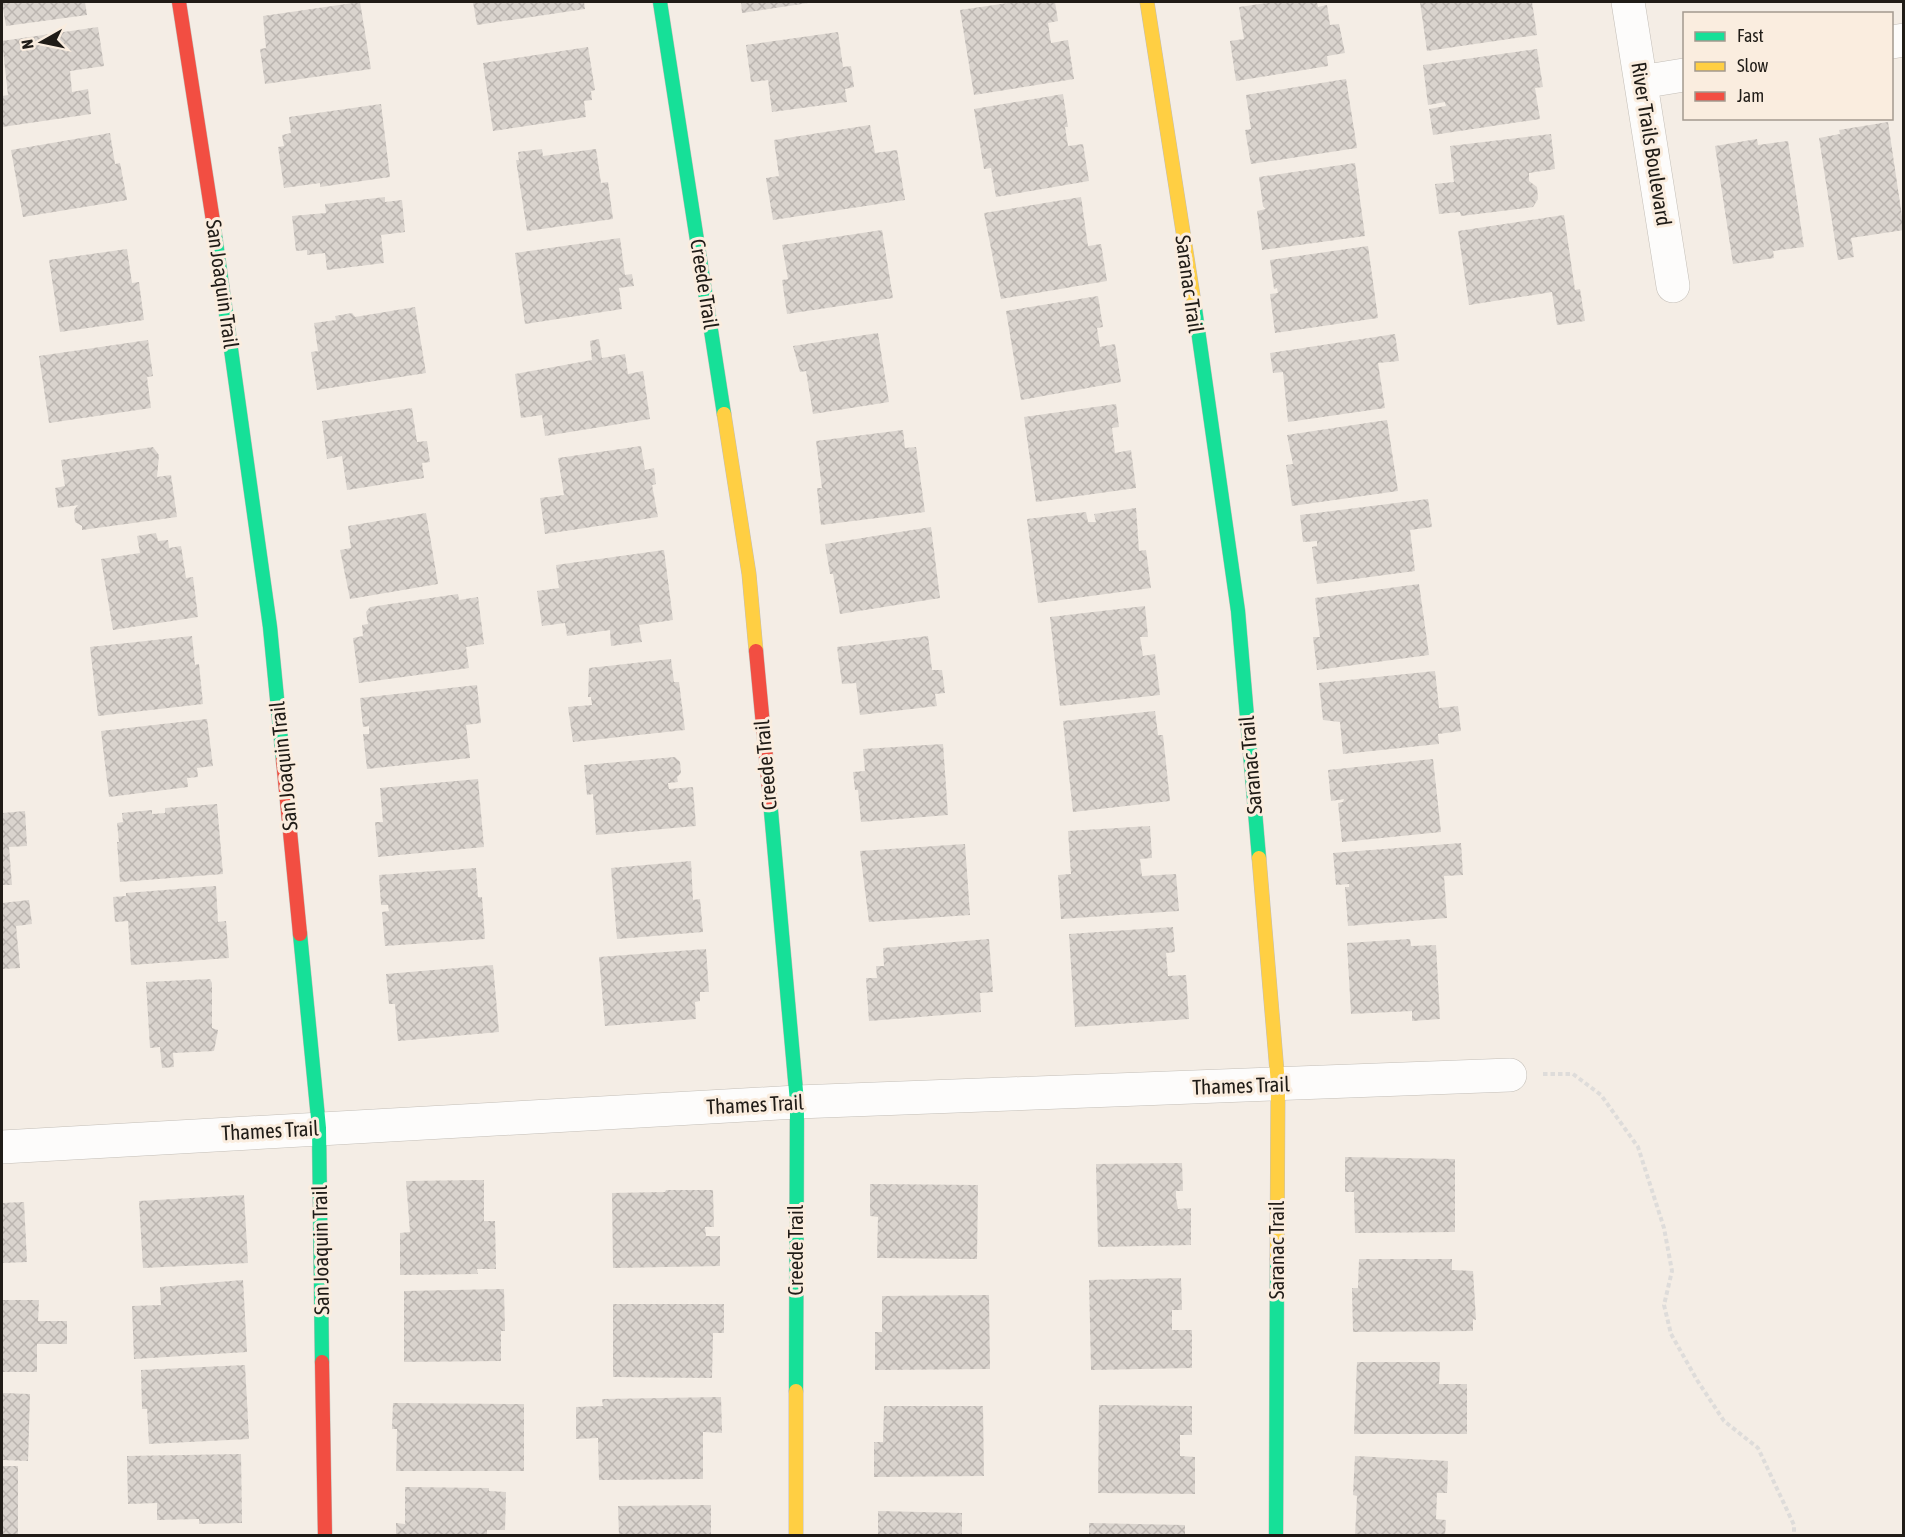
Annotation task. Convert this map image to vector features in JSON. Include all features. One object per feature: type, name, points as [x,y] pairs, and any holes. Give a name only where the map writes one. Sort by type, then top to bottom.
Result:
[{"type":"street","name":"San Joaquin Trail","points":[[179,2],[224,289],[270,627],[319,1128],[325,1536]]},
{"type":"street","name":"Creede Trail","points":[[660,2],[749,574],[797,1102],[796,1536]]},
{"type":"street","name":"Saranac Trail","points":[[1147,2],[1166,111],[1238,611],[1278,1084],[1276,1536]]},
{"type":"street","name":"River Trails Boulevard","points":[[1628,2],[1673,286]]},
{"type":"street","points":[[1641,82],[1683,75]]},
{"type":"street","name":"Thames Trail","points":[[2,1147],[797,1102],[1510,1075]]},
{"type":"path","points":[[1510,1075],[1573,1074],[1601,1095],[1638,1146],[1664,1228],[1672,1272],[1664,1305],[1671,1334],[1724,1421],[1758,1448],[1794,1525],[1794,1536]]},
{"type":"building","points":[[2,2],[85,2],[87,15],[6,26]]},
{"type":"building","points":[[360,2],[371,69],[265,84],[260,49],[266,48],[263,16]]},
{"type":"building","points":[[473,2],[584,2],[585,9],[477,25]]},
{"type":"building","points":[[741,2],[808,2],[808,3],[742,13]]},
{"type":"building","points":[[1015,2],[1055,2],[1058,21],[1048,23],[1051,43],[1068,40],[1074,79],[974,95],[960,10]]},
{"type":"building","points":[[1273,2],[1317,2],[1318,7],[1327,5],[1330,25],[1339,24],[1345,53],[1327,56],[1328,66],[1236,81],[1230,41],[1244,39],[1239,7]]},
{"type":"building","points":[[1420,2],[1532,2],[1537,35],[1427,51]]},
{"type":"building","points":[[98,27],[104,66],[70,71],[72,92],[88,89],[91,114],[2,127],[2,96],[8,95],[2,41]]},
{"type":"building","points":[[838,32],[843,67],[851,66],[854,87],[845,89],[847,102],[772,112],[768,80],[751,82],[746,45]]},
{"type":"building","points":[[588,47],[595,90],[591,91],[592,100],[584,101],[586,117],[493,131],[483,63]]},
{"type":"building","points":[[1537,49],[1543,87],[1535,88],[1540,119],[1433,135],[1429,109],[1446,106],[1445,102],[1428,105],[1423,65]]},
{"type":"building","points":[[1346,79],[1357,148],[1251,164],[1245,130],[1251,129],[1246,95]]},
{"type":"building","points":[[1063,94],[1068,127],[1065,127],[1068,146],[1083,144],[1089,181],[996,197],[991,168],[984,169],[974,109]]},
{"type":"building","points":[[381,104],[390,177],[320,187],[320,183],[284,188],[278,147],[284,146],[282,135],[291,133],[289,117]]},
{"type":"building","points":[[1888,122],[1904,230],[1851,238],[1854,257],[1838,260],[1819,138],[1840,134],[1839,130]]},
{"type":"building","points":[[870,125],[875,153],[897,150],[905,200],[773,220],[766,178],[779,176],[774,140]]},
{"type":"building","points":[[110,133],[115,164],[120,163],[127,200],[23,217],[11,150]]},
{"type":"building","points":[[1551,134],[1555,169],[1529,173],[1529,181],[1537,187],[1538,199],[1533,207],[1461,216],[1460,212],[1439,214],[1435,184],[1454,182],[1450,146]]},
{"type":"building","points":[[1757,139],[1758,145],[1788,141],[1804,247],[1773,251],[1774,258],[1733,264],[1715,146]]},
{"type":"building","points":[[542,149],[543,156],[596,149],[601,183],[608,182],[613,219],[527,231],[516,160],[519,160],[518,152]]},
{"type":"building","points":[[1355,163],[1365,236],[1262,250],[1257,211],[1266,209],[1263,206],[1259,177]]},
{"type":"building","points":[[385,197],[385,202],[402,200],[405,232],[381,235],[384,263],[327,270],[325,253],[307,255],[307,250],[296,251],[292,216],[326,213],[325,204]]},
{"type":"building","points":[[1081,197],[1088,246],[1101,244],[1107,281],[1001,299],[984,213]]},
{"type":"building","points":[[1564,215],[1575,290],[1580,289],[1585,321],[1557,325],[1552,292],[1469,305],[1458,231]]},
{"type":"building","points":[[882,230],[893,298],[787,314],[782,280],[788,279],[782,245]]},
{"type":"building","points":[[620,238],[625,275],[632,274],[634,286],[619,288],[622,309],[525,324],[515,253]]},
{"type":"building","points":[[1368,246],[1378,318],[1275,333],[1270,294],[1278,293],[1277,288],[1274,289],[1270,260]]},
{"type":"building","points":[[127,249],[132,283],[139,282],[144,320],[60,332],[49,260]]},
{"type":"building","points":[[1098,296],[1103,327],[1097,328],[1100,347],[1115,344],[1121,382],[1021,400],[1006,311]]},
{"type":"building","points":[[415,307],[426,373],[317,390],[311,352],[318,351],[314,323],[336,320],[335,316],[352,313],[355,317]]},
{"type":"building","points":[[878,333],[889,402],[813,414],[806,371],[800,372],[793,346]]},
{"type":"building","points":[[1395,334],[1399,361],[1378,363],[1385,408],[1288,422],[1283,372],[1273,373],[1270,353]]},
{"type":"building","points":[[599,339],[602,358],[625,354],[628,374],[643,371],[650,419],[545,436],[542,415],[521,418],[515,374],[592,360],[590,341]]},
{"type":"building","points":[[148,340],[153,376],[147,377],[151,408],[49,423],[39,356]]},
{"type":"building","points":[[1116,404],[1119,427],[1112,428],[1115,453],[1131,450],[1136,488],[1036,502],[1024,417]]},
{"type":"building","points":[[412,408],[417,442],[427,441],[430,462],[422,463],[424,478],[347,490],[342,456],[327,459],[322,421]]},
{"type":"building","points":[[1387,420],[1398,491],[1292,506],[1286,465],[1293,464],[1287,435]]},
{"type":"building","points":[[903,430],[905,448],[916,447],[925,512],[821,525],[817,488],[822,488],[816,441]]},
{"type":"building","points":[[641,446],[645,470],[654,468],[656,484],[652,485],[658,517],[545,534],[540,498],[564,495],[558,458]]},
{"type":"building","points":[[153,447],[159,455],[157,477],[171,475],[177,517],[82,530],[82,526],[75,522],[74,510],[78,505],[58,508],[55,488],[65,486],[61,460]]},
{"type":"building","points":[[1428,499],[1432,527],[1410,530],[1415,571],[1317,584],[1312,547],[1317,546],[1317,541],[1303,542],[1300,515]]},
{"type":"building","points":[[1136,508],[1139,551],[1146,550],[1151,588],[1038,603],[1027,519],[1086,512],[1088,522],[1096,522],[1094,514]]},
{"type":"building","points":[[426,513],[438,584],[350,599],[340,550],[351,548],[348,526]]},
{"type":"building","points":[[931,527],[940,598],[840,614],[825,544]]},
{"type":"building","points":[[156,533],[158,541],[168,540],[169,548],[181,546],[186,578],[193,577],[198,617],[113,630],[101,559],[140,553],[137,536]]},
{"type":"building","points":[[664,550],[673,620],[639,625],[642,642],[611,646],[610,630],[567,636],[565,623],[542,626],[537,591],[559,588],[556,565]]},
{"type":"building","points":[[1419,584],[1429,655],[1317,670],[1313,637],[1320,637],[1315,598]]},
{"type":"building","points":[[458,594],[459,600],[478,597],[484,644],[466,647],[469,668],[359,683],[353,638],[363,636],[362,625],[368,624],[366,612],[370,607]]},
{"type":"building","points":[[1145,606],[1148,637],[1140,637],[1143,656],[1155,654],[1160,695],[1060,706],[1050,617]]},
{"type":"building","points":[[192,636],[195,665],[199,664],[203,704],[98,716],[90,647]]},
{"type":"building","points":[[928,636],[932,670],[942,670],[945,693],[935,694],[937,706],[860,715],[856,683],[842,684],[837,647]]},
{"type":"building","points":[[671,659],[674,682],[679,682],[685,730],[573,742],[568,707],[592,705],[591,697],[588,697],[589,668]]},
{"type":"building","points":[[1435,671],[1439,708],[1458,706],[1461,731],[1438,734],[1439,744],[1343,754],[1340,722],[1323,720],[1319,683]]},
{"type":"building","points":[[477,685],[481,723],[466,725],[470,758],[367,769],[363,734],[369,734],[369,726],[363,727],[360,698]]},
{"type":"building","points":[[1155,711],[1158,735],[1163,735],[1170,801],[1073,812],[1063,721]]},
{"type":"building","points":[[207,719],[213,766],[197,768],[198,777],[187,778],[188,787],[109,797],[101,731]]},
{"type":"building","points":[[943,744],[948,815],[861,822],[858,790],[855,790],[853,772],[865,771],[863,749]]},
{"type":"building","points":[[675,757],[680,762],[681,773],[677,777],[678,782],[668,783],[669,789],[693,787],[696,826],[596,835],[593,794],[587,795],[584,765]]},
{"type":"building","points":[[1433,759],[1441,832],[1342,842],[1338,803],[1343,802],[1344,799],[1331,801],[1328,770]]},
{"type":"building","points":[[478,779],[484,847],[378,857],[375,822],[383,822],[380,788]]},
{"type":"building","points":[[217,804],[223,874],[120,882],[117,823],[123,822],[122,813],[152,810],[152,814],[165,813],[165,808]]},
{"type":"building","points":[[25,811],[27,846],[9,847],[12,885],[2,885],[2,816],[3,813]]},
{"type":"building","points":[[1150,826],[1152,858],[1140,859],[1142,876],[1176,874],[1179,911],[1061,919],[1058,875],[1071,874],[1068,831]]},
{"type":"building","points":[[1461,843],[1463,875],[1444,876],[1447,918],[1348,926],[1345,887],[1349,887],[1349,884],[1336,885],[1333,853]]},
{"type":"building","points":[[965,844],[970,915],[869,922],[860,851]]},
{"type":"building","points":[[691,861],[693,900],[700,899],[703,932],[617,939],[611,868]]},
{"type":"building","points":[[476,868],[478,897],[482,897],[485,939],[385,946],[382,912],[389,911],[388,905],[381,905],[379,875]]},
{"type":"building","points":[[216,886],[218,922],[226,921],[229,958],[131,965],[128,921],[115,922],[113,897],[126,896],[126,893]]},
{"type":"building","points":[[29,900],[32,924],[16,926],[20,968],[2,969],[2,903]]},
{"type":"building","points":[[1173,927],[1175,952],[1166,953],[1168,976],[1186,975],[1189,1019],[1075,1027],[1069,934]]},
{"type":"building","points":[[989,939],[993,992],[980,993],[981,1012],[869,1021],[866,978],[877,978],[876,966],[884,966],[883,948]]},
{"type":"building","points":[[1410,939],[1411,946],[1436,945],[1440,1019],[1412,1021],[1412,1011],[1351,1014],[1347,943]]},
{"type":"building","points":[[706,949],[709,992],[700,992],[700,1001],[695,1002],[696,1019],[605,1026],[599,957]]},
{"type":"building","points":[[493,965],[499,1032],[398,1041],[395,1004],[389,1004],[386,974]]},
{"type":"building","points":[[210,979],[212,983],[212,1028],[218,1030],[214,1051],[173,1053],[174,1067],[162,1068],[160,1047],[150,1048],[146,982]]},
{"type":"building","points":[[1345,1157],[1455,1159],[1455,1232],[1355,1233],[1354,1192],[1345,1192]]},
{"type":"building","points":[[1182,1163],[1183,1191],[1176,1191],[1176,1198],[1178,1209],[1191,1208],[1191,1245],[1098,1247],[1096,1164]]},
{"type":"building","points":[[484,1180],[484,1221],[495,1221],[496,1269],[477,1269],[478,1274],[400,1275],[400,1233],[410,1232],[406,1181]]},
{"type":"building","points":[[870,1184],[978,1185],[977,1259],[877,1258],[878,1217],[870,1216]]},
{"type":"building","points":[[666,1190],[713,1190],[714,1227],[705,1227],[706,1236],[720,1236],[720,1266],[613,1268],[612,1193],[665,1192]]},
{"type":"building","points":[[244,1195],[248,1263],[143,1268],[139,1201]]},
{"type":"building","points":[[24,1202],[27,1262],[2,1263],[2,1203]]},
{"type":"building","points":[[1359,1259],[1452,1259],[1452,1270],[1473,1271],[1476,1320],[1473,1319],[1473,1331],[1353,1332],[1352,1288],[1358,1288]]},
{"type":"building","points":[[1181,1278],[1182,1310],[1172,1310],[1172,1330],[1192,1330],[1192,1368],[1091,1370],[1089,1280]]},
{"type":"building","points":[[243,1280],[247,1352],[134,1359],[132,1306],[161,1305],[160,1287]]},
{"type":"building","points":[[504,1289],[505,1331],[501,1331],[501,1361],[404,1362],[404,1291]]},
{"type":"building","points":[[989,1295],[990,1369],[875,1370],[875,1332],[882,1332],[882,1296]]},
{"type":"building","points":[[2,1300],[39,1300],[38,1321],[67,1321],[67,1344],[37,1344],[37,1372],[2,1372]]},
{"type":"building","points":[[613,1304],[724,1304],[724,1333],[713,1333],[712,1378],[613,1377]]},
{"type":"building","points":[[1357,1362],[1440,1362],[1439,1384],[1467,1384],[1467,1434],[1354,1434]]},
{"type":"building","points":[[245,1365],[249,1439],[149,1444],[147,1409],[142,1409],[141,1370]]},
{"type":"building","points":[[2,1393],[30,1394],[28,1461],[2,1460]]},
{"type":"building","points":[[721,1397],[722,1433],[703,1432],[703,1479],[599,1480],[598,1438],[576,1439],[576,1407],[603,1406],[602,1399]]},
{"type":"building","points":[[393,1403],[524,1404],[524,1471],[396,1471],[397,1429],[392,1429]]},
{"type":"building","points":[[1099,1405],[1192,1406],[1192,1435],[1180,1435],[1180,1456],[1195,1457],[1195,1494],[1098,1493]]},
{"type":"building","points":[[884,1406],[983,1406],[984,1476],[874,1477],[874,1442],[883,1442]]},
{"type":"building","points":[[241,1454],[242,1523],[199,1524],[199,1519],[157,1520],[157,1503],[128,1504],[127,1456]]},
{"type":"building","points":[[1355,1456],[1448,1461],[1447,1493],[1437,1493],[1436,1519],[1446,1520],[1445,1536],[1355,1536],[1357,1496],[1353,1495]]},
{"type":"building","points":[[2,1466],[18,1466],[18,1536],[2,1536]]},
{"type":"building","points":[[405,1487],[489,1488],[489,1491],[506,1492],[505,1530],[487,1530],[487,1536],[396,1536],[396,1523],[405,1524]]},
{"type":"building","points":[[711,1505],[711,1536],[619,1536],[618,1506]]},
{"type":"building","points":[[878,1511],[962,1513],[962,1536],[878,1536]]},
{"type":"building","points":[[1089,1523],[1185,1525],[1185,1536],[1089,1536]]},
{"type":"traffic: fast","points":[[660,2],[724,414]]},
{"type":"traffic: fast","points":[[213,221],[270,627],[283,760]]},
{"type":"traffic: fast","points":[[1194,302],[1238,611],[1259,858]]},
{"type":"traffic: fast","points":[[770,800],[797,1102],[796,1391]]},
{"type":"traffic: fast","points":[[300,934],[319,1128],[322,1362]]},
{"type":"traffic: fast","points":[[1276,1536],[1277,1259]]},
{"type":"traffic: slow","points":[[1147,2],[1194,302]]},
{"type":"traffic: slow","points":[[724,414],[749,574],[756,651]]},
{"type":"traffic: slow","points":[[1259,858],[1278,1084],[1277,1259]]},
{"type":"traffic: slow","points":[[796,1391],[796,1536]]},
{"type":"traffic: jam","points":[[179,2],[213,221]]},
{"type":"traffic: jam","points":[[756,651],[770,800]]},
{"type":"traffic: jam","points":[[283,760],[300,934]]},
{"type":"traffic: jam","points":[[322,1362],[325,1536]]}]
